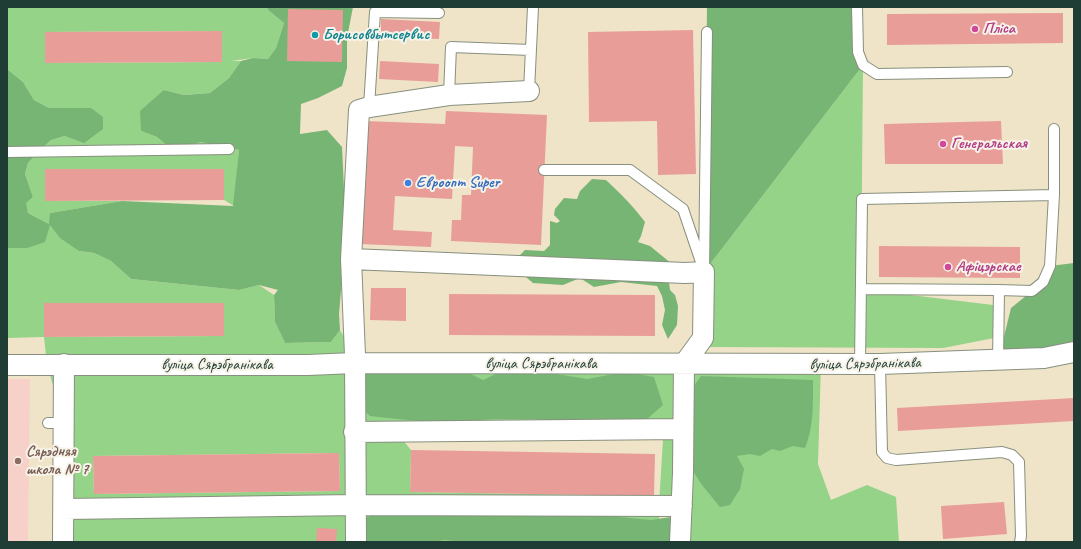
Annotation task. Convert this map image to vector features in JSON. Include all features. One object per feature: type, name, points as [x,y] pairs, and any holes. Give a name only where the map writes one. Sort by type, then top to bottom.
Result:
[{"type":"street","points":[[356,542],[351,259],[359,110],[369,107],[449,95],[529,91]]},
{"type":"street","points":[[351,259],[685,273],[704,272],[703,338],[684,364],[680,542]]},
{"type":"street","name":"вуліца Сярэбранікава","points":[[7,365],[308,365],[354,363],[870,364],[998,361],[1044,358],[1074,352]]},
{"type":"street","points":[[63,542],[64,509],[56,423],[64,364]]},
{"type":"street","points":[[354,432],[683,430]]},
{"type":"street","points":[[64,509],[356,504],[682,506]]},
{"type":"lane","points":[[529,91],[533,7]]},
{"type":"lane","points":[[857,7],[858,52],[863,65],[877,74],[1007,72]]},
{"type":"lane","points":[[369,107],[374,12],[439,13]]},
{"type":"lane","points":[[704,272],[707,32]]},
{"type":"lane","points":[[449,95],[451,47],[531,50]]},
{"type":"lane","points":[[861,289],[1032,291],[1043,282],[1050,266],[1054,194],[1054,129]]},
{"type":"lane","points":[[7,152],[229,149]]},
{"type":"lane","points":[[544,170],[630,170],[683,209],[704,272]]},
{"type":"lane","points":[[1020,542],[1019,462],[1012,455],[1002,452],[896,460],[887,458],[882,452],[861,289],[862,199],[1054,194]]},
{"type":"lane","points":[[998,361],[999,290]]},
{"type":"shaded area","name":"Сярэдняя школа № 7","points":[[7,379],[30,379],[28,542],[7,542]]},
{"type":"green space","points":[[7,7],[267,7],[268,10],[284,23],[276,48],[268,59],[253,58],[231,61],[241,61],[229,78],[210,93],[184,95],[164,90],[141,131],[157,137],[172,150],[201,142],[239,150],[234,206],[224,200],[224,169],[45,201],[122,201],[50,213],[79,251],[94,253],[111,261],[131,279],[239,290],[259,285],[274,295],[275,322],[285,343],[331,342],[340,330],[355,355],[684,364],[821,364],[818,464],[831,500],[867,485],[896,497],[899,542],[680,542],[682,506],[659,506],[660,542],[63,542],[64,423],[47,365],[44,337],[7,338],[7,248],[27,248],[49,224],[28,213],[25,203],[33,197],[25,174],[28,163],[51,140],[65,136],[75,108],[49,108],[34,100],[23,82],[7,69]],"holes":[[[222,31],[222,62],[45,63],[45,32]],[[44,303],[223,303],[224,336],[44,337]],[[396,432],[663,439],[659,505],[654,496],[410,492],[411,450]],[[339,453],[340,491],[94,494],[93,456]]]},
{"type":"green space","points":[[267,7],[353,7],[347,38],[347,68],[342,86],[318,98],[301,104],[300,134],[327,130],[342,147],[346,231],[339,314],[340,330],[331,342],[285,343],[275,322],[274,295],[278,290],[259,285],[239,290],[131,279],[111,261],[94,253],[79,251],[60,238],[50,225],[45,242],[27,248],[7,248],[7,69],[23,82],[34,100],[49,108],[91,108],[103,117],[103,129],[84,143],[65,136],[51,140],[28,163],[25,174],[33,197],[26,203],[28,213],[49,224],[50,213],[122,201],[233,206],[239,150],[201,142],[172,150],[157,137],[141,131],[140,111],[164,90],[184,95],[210,93],[229,78],[241,61],[253,58],[268,59],[276,48],[284,23],[268,10]]},
{"type":"green space","points":[[707,7],[857,7],[863,65],[704,272]]},
{"type":"green space","points":[[863,65],[861,289],[993,305],[994,338],[943,348],[704,347],[704,272]]},
{"type":"green space","points":[[592,179],[606,180],[627,200],[645,222],[638,242],[650,246],[672,264],[669,282],[670,290],[675,295],[678,306],[677,325],[668,339],[662,325],[665,310],[662,296],[657,286],[621,282],[594,287],[580,278],[563,285],[533,283],[520,272],[520,255],[525,250],[544,251],[550,245],[550,221],[557,223],[560,221],[554,215],[555,209],[564,198],[577,199],[580,191]]},
{"type":"green space","points":[[1074,263],[1074,352],[998,361],[1011,308],[1032,291],[1050,266]]},
{"type":"green space","points":[[385,363],[448,363],[483,380],[517,364],[544,372],[587,379],[625,372],[654,377],[663,405],[647,419],[617,430],[581,423],[534,419],[492,419],[444,423],[370,416],[354,402],[362,374]]},
{"type":"green space","points":[[701,376],[813,380],[813,406],[811,423],[805,448],[793,446],[780,451],[772,449],[760,456],[750,454],[737,456],[744,469],[740,489],[730,505],[720,507],[702,485],[691,468],[694,427],[691,402],[693,387]]},
{"type":"green space","points":[[380,512],[577,513],[651,520],[671,517],[674,528],[673,542],[466,542],[444,540],[434,542],[363,542],[363,519]]},
{"type":"building","name":"Борисовбытсервис","points":[[288,9],[343,10],[342,62],[287,61]]},
{"type":"building","name":"Пліса","points":[[1063,13],[1063,43],[887,45],[887,14]]},
{"type":"building","points":[[381,19],[440,22],[439,39],[381,37]]},
{"type":"building","points":[[693,30],[696,174],[658,175],[657,121],[589,122],[588,32]]},
{"type":"building","points":[[222,31],[222,62],[45,63],[45,32]]},
{"type":"building","points":[[380,61],[439,64],[438,82],[379,79]]},
{"type":"building","name":"Евроопт Super","points":[[446,111],[547,115],[541,245],[451,241],[452,220],[461,220],[462,195],[471,195],[473,147],[455,146],[452,199],[395,196],[393,230],[432,232],[431,247],[359,244],[365,121],[445,124]]},
{"type":"building","name":"Генеральская","points":[[1001,121],[1003,164],[885,164],[884,124]]},
{"type":"building","points":[[45,169],[224,169],[224,200],[45,201]]},
{"type":"building","points":[[879,246],[1020,247],[1020,278],[879,277]]},
{"type":"building","points":[[371,288],[406,288],[406,321],[370,320]]},
{"type":"building","points":[[449,294],[655,295],[655,336],[449,335]]},
{"type":"building","points":[[44,303],[224,303],[224,336],[44,337]]},
{"type":"building","points":[[1074,398],[1074,421],[898,431],[897,408]]},
{"type":"building","points":[[411,450],[655,454],[654,496],[410,492]]},
{"type":"building","points":[[339,453],[340,491],[94,494],[93,456]]},
{"type":"building","points":[[1004,502],[1007,534],[943,539],[941,506]]},
{"type":"building","points":[[317,528],[337,529],[336,542],[316,542]]},
{"type":"place","name":"Пліса","points":[[975,29]]},
{"type":"place","name":"Борисовбытсервис","points":[[315,35]]},
{"type":"place","name":"Генеральская","points":[[943,144]]},
{"type":"place","name":"Евроопт Super","points":[[408,183]]},
{"type":"place","name":"Афіцэрскае","points":[[948,267]]},
{"type":"place","name":"Сярэдняя школа № 7","points":[[18,461]]}]
